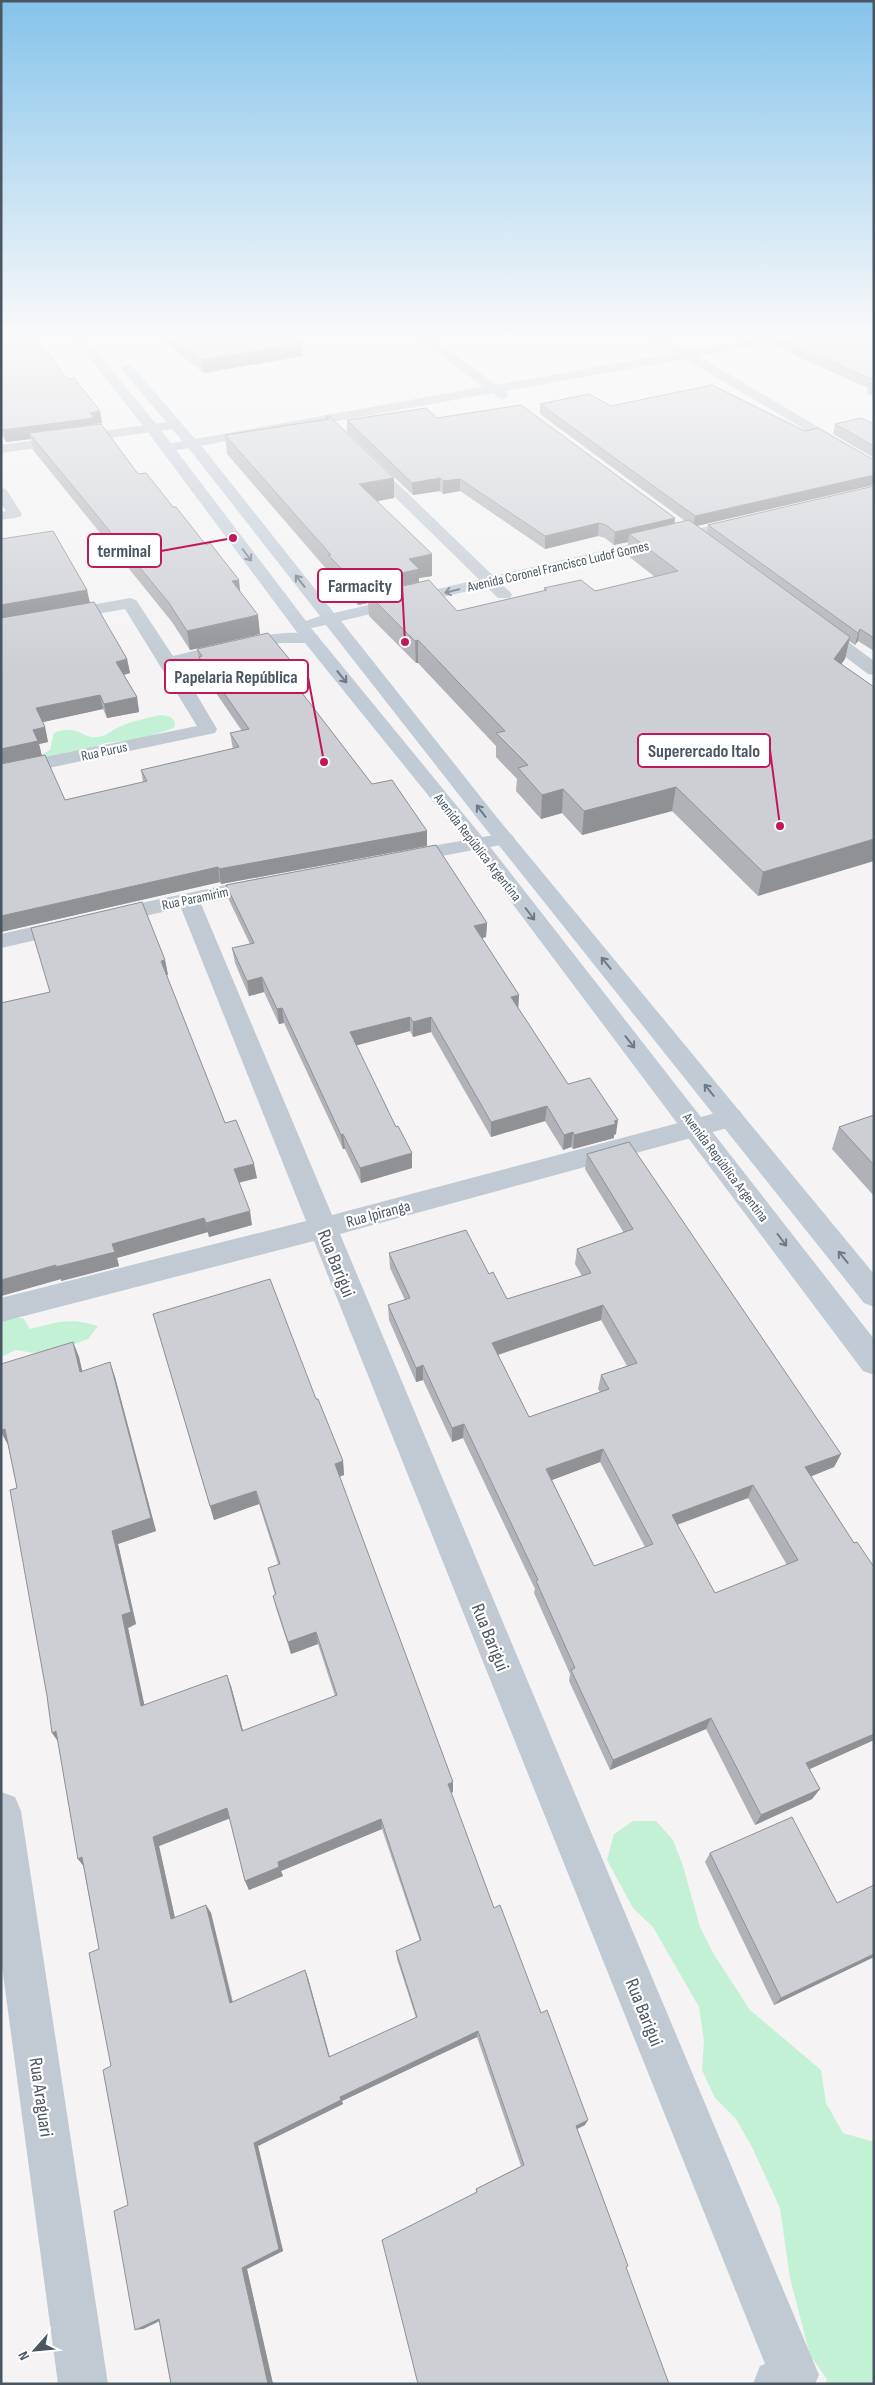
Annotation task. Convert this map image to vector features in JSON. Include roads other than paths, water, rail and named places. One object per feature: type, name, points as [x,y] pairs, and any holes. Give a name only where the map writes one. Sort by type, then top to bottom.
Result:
[{"type":"main road","name":"Avenida República Argentina","points":[[195,447],[343,627],[505,839],[874,1295]]},
{"type":"main road","name":"Avenida República Argentina","points":[[167,448],[305,633],[477,843],[697,1128],[874,1362]]},
{"type":"main road","name":"Avenida Coronel Francisco Ludof Gomes","points":[[305,633],[343,627],[490,582],[760,518]]},
{"type":"main road","name":"Avenida Coronel Francisco Ludof Gomes","points":[[485,600],[523,591]]},
{"type":"street","points":[[167,448],[171,447]]},
{"type":"street","points":[[842,447],[874,466]]},
{"type":"street","points":[[359,454],[504,595]]},
{"type":"street","points":[[1,492],[8,515]]},
{"type":"street","points":[[677,523],[710,547]]},
{"type":"street","points":[[1,626],[130,603],[168,662],[305,633]]},
{"type":"street","points":[[803,617],[874,670]]},
{"type":"street","name":"Rua Purus","points":[[1,772],[208,729],[168,662]]},
{"type":"street","points":[[380,862],[505,839]]},
{"type":"street","name":"Rua Paramirim","points":[[1,940],[188,899],[284,881]]},
{"type":"street","name":"Rua Barigui","points":[[188,899],[786,2379]]},
{"type":"street","name":"Rua Ipiranga","points":[[1,1310],[322,1228],[731,1118]]},
{"type":"street","name":"Rua Araguari","points":[[1,1811],[83,2384]]},
{"type":"place","name":"terminal","points":[[233,538]]},
{"type":"place","name":"Farmacity","points":[[405,642]]},
{"type":"place","name":"Papelaria República","points":[[324,762]]},
{"type":"place","name":"Superercado Italo","points":[[780,826]]}]
